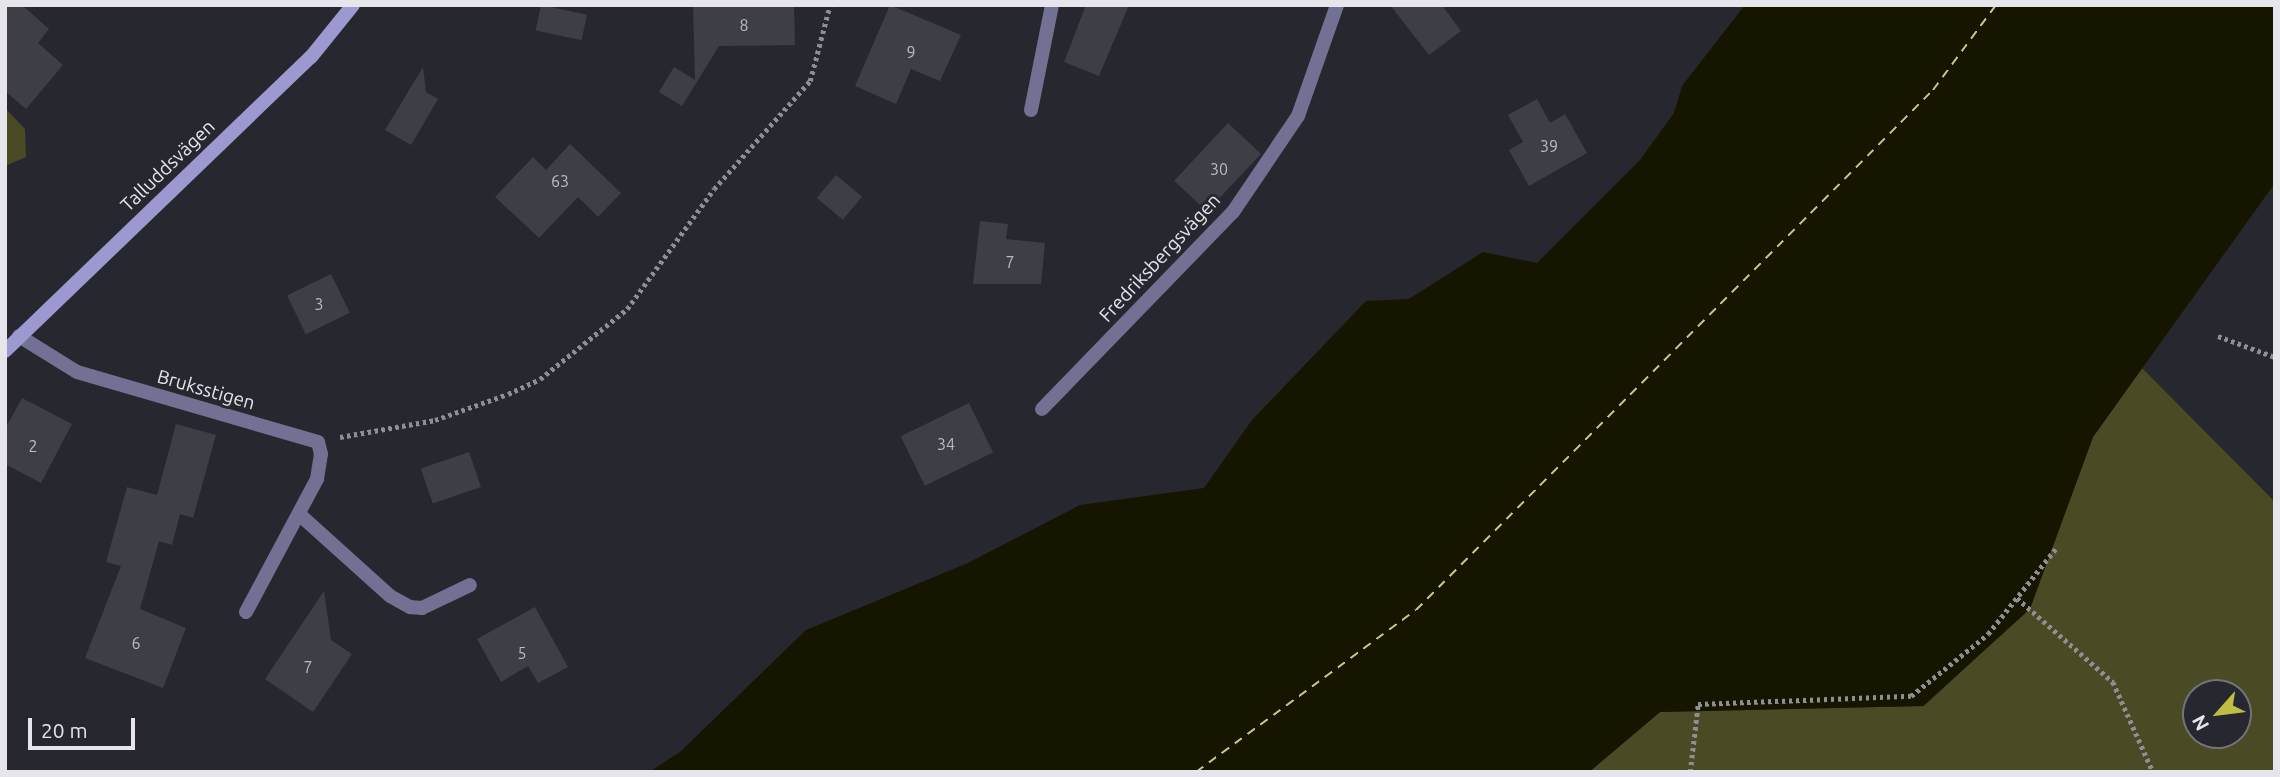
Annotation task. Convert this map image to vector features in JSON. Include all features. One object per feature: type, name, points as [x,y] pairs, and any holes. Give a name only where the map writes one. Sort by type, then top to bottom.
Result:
[{"type":"street","name":"Talluddsvägen","points":[[5,351],[311,57],[353,5]]},
{"type":"street","points":[[1031,110],[1052,5]]},
{"type":"street","name":"Fredriksbergsvägen","points":[[1042,410],[1233,212],[1298,116],[1338,5]]},
{"type":"street","name":"Bruksstigen","points":[[19,336],[77,372],[318,442]]},
{"type":"street","points":[[246,612],[317,479],[321,454],[318,442]]},
{"type":"street","points":[[299,514],[390,596],[410,607],[422,608],[470,585]]},
{"type":"path","points":[[318,442],[435,420],[508,394],[540,379],[627,309],[714,189],[810,81],[830,5]]},
{"type":"path","points":[[2217,336],[2275,358]]},
{"type":"path","points":[[1690,772],[1698,705],[1911,696],[1988,635],[2057,547]]},
{"type":"path","points":[[2017,598],[2113,682],[2153,772]]},
{"type":"shaded area","points":[[1745,5],[2275,5],[2275,183],[2093,437],[2030,609],[1923,706],[1660,712],[1589,772],[649,772],[680,752],[806,630],[968,563],[1080,505],[1204,488],[1252,420],[1366,301],[1409,299],[1483,252],[1537,263],[1640,160],[1674,113],[1682,86]]},
{"type":"shaded area","points":[[5,108],[25,129],[26,157],[5,166]]},
{"type":"shaded area","points":[[2142,368],[2275,502],[2275,772],[1589,772],[1660,712],[1924,706],[2030,608],[2093,437]]},
{"type":"building","points":[[5,5],[22,5],[49,29],[38,43],[63,65],[26,109],[5,91]]},
{"type":"building","points":[[541,5],[587,15],[582,40],[536,30]]},
{"type":"building","points":[[693,5],[794,5],[795,45],[719,46],[682,106],[659,92],[674,67],[695,80]]},
{"type":"building","points":[[890,5],[961,35],[940,81],[911,69],[896,104],[855,86]]},
{"type":"building","points":[[1086,5],[1129,5],[1099,76],[1064,62]]},
{"type":"building","points":[[1390,5],[1442,5],[1461,31],[1429,55]]},
{"type":"building","points":[[423,67],[426,92],[438,99],[411,145],[385,130]]},
{"type":"building","points":[[1537,99],[1550,123],[1565,114],[1587,153],[1529,186],[1509,150],[1523,142],[1508,115]]},
{"type":"building","points":[[1228,123],[1261,154],[1207,211],[1174,181]]},
{"type":"building","points":[[570,144],[621,193],[598,217],[578,197],[539,238],[495,197],[533,157],[546,170]]},
{"type":"building","points":[[836,175],[862,197],[843,220],[817,198]]},
{"type":"building","points":[[980,221],[1008,224],[1006,239],[1045,243],[1041,284],[973,284]]},
{"type":"building","points":[[331,274],[350,313],[306,334],[287,295]]},
{"type":"building","points":[[22,398],[72,424],[41,483],[5,464],[5,429]]},
{"type":"building","points":[[969,403],[993,452],[925,486],[901,436]]},
{"type":"building","points":[[176,424],[216,435],[193,518],[180,514],[172,545],[159,541],[140,609],[186,628],[163,688],[85,658],[121,566],[106,562],[127,487],[157,495]]},
{"type":"building","points":[[469,452],[481,487],[433,504],[421,469]]},
{"type":"building","points":[[324,591],[331,640],[352,654],[313,712],[265,679]]},
{"type":"building","points":[[535,607],[568,667],[538,683],[528,666],[501,682],[477,639]]},
{"type":"ferry route","points":[[1196,772],[1416,610],[1933,90],[1996,5]]}]
